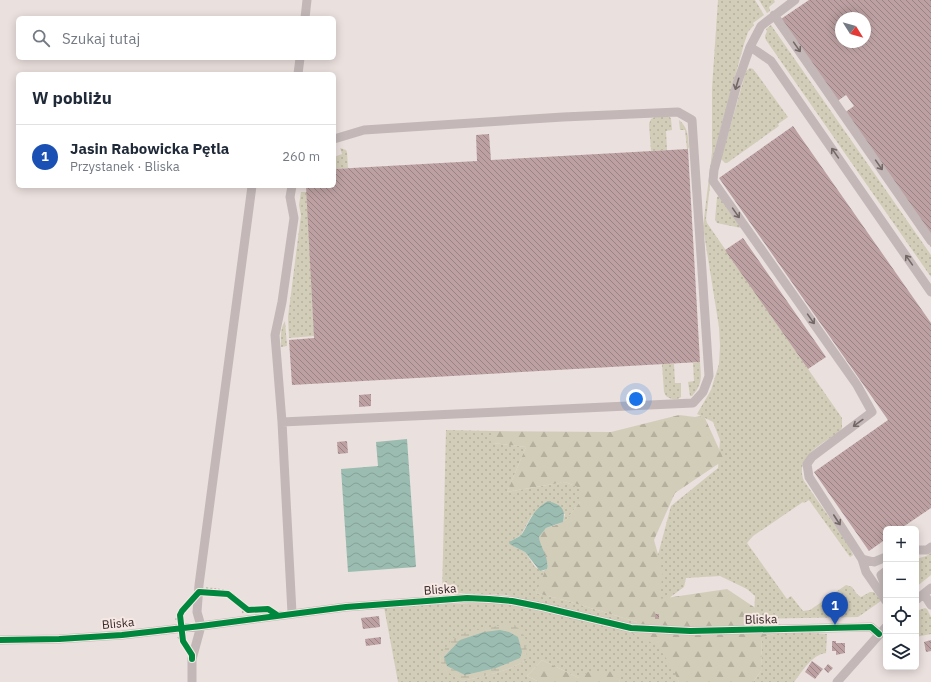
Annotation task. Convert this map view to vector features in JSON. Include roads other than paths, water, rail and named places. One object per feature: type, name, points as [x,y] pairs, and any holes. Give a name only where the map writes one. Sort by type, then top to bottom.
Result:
[{"type":"street","points":[[305,16],[307,0]]},
{"type":"street","points":[[795,0],[761,26],[750,47],[735,92],[714,170],[713,181],[857,384],[872,412],[812,457],[807,464],[809,477],[862,559],[866,572],[884,598]]},
{"type":"street","points":[[774,15],[931,241]]},
{"type":"street","points":[[750,47],[770,61],[931,292]]},
{"type":"street","points":[[298,72],[300,60]]},
{"type":"street","points":[[282,422],[693,403],[703,392],[708,376],[692,120],[678,112],[563,117],[364,130],[336,138]]},
{"type":"street","points":[[192,682],[192,659],[201,626],[196,612],[198,592],[252,188]]},
{"type":"street","points":[[292,188],[290,197],[294,218],[282,302],[275,335],[282,422],[292,613]]},
{"type":"street","points":[[919,550],[927,550],[931,547]]},
{"type":"street","points":[[862,559],[874,562],[883,558]]},
{"type":"street","points":[[918,598],[927,591],[931,605]]},
{"type":"street","name":"Bliska","points":[[0,640],[79,638],[201,626],[346,606],[467,598],[489,598],[542,607],[631,628],[646,630],[690,631],[872,628],[879,634]]},
{"type":"street","points":[[837,682],[883,630]]},
{"type":"water","points":[[407,439],[416,567],[348,572],[341,469],[378,466],[376,442]]},
{"type":"water","points":[[548,501],[562,508],[564,517],[563,522],[546,528],[539,537],[548,565],[547,569],[540,571],[525,552],[509,543],[522,534],[538,508]]},
{"type":"water","points":[[500,630],[509,632],[518,637],[522,652],[520,658],[496,668],[465,675],[447,666],[444,657],[460,640],[484,632]]},
{"type":"place","name":"Jasin Rabowicka Pętla","points":[[835,625]]}]
